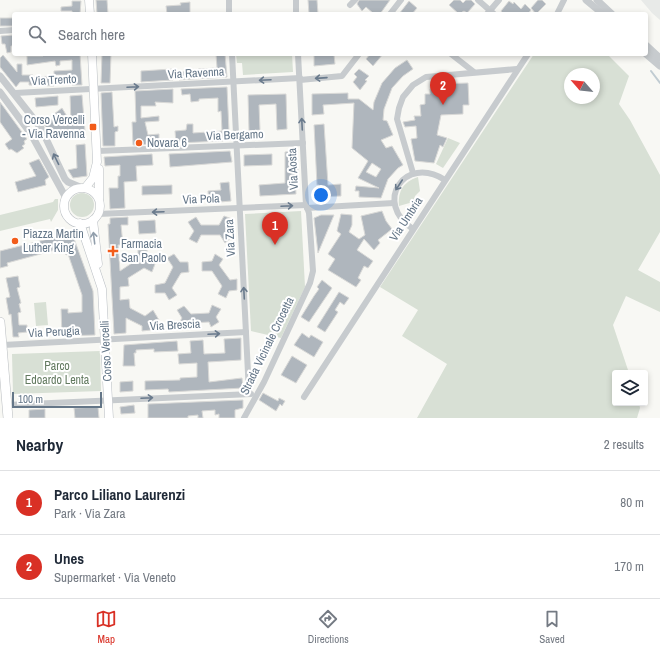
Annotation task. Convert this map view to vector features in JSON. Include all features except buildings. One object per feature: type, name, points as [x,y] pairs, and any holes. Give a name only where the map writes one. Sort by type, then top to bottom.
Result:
[{"type":"main road","points":[[90,0],[90,12]]},
{"type":"main road","points":[[92,56],[97,162],[94,178],[83,188],[69,193],[66,198],[64,209],[70,220],[80,224],[95,217],[100,204],[99,166],[97,162]]},
{"type":"main road","points":[[83,188],[91,190],[99,198]]},
{"type":"main road","name":"Corso Vercelli","points":[[95,217],[105,340],[109,418]]},
{"type":"main road","name":"Corso Vercelli","points":[[80,224],[101,284]]},
{"type":"main road","points":[[0,322],[8,418]]},
{"type":"street","points":[[229,0],[230,12]]},
{"type":"street","points":[[296,0],[296,12]]},
{"type":"street","points":[[392,12],[401,0]]},
{"type":"street","points":[[478,0],[489,12]]},
{"type":"street","points":[[491,12],[499,0]]},
{"type":"street","points":[[558,0],[564,2],[571,0]]},
{"type":"street","points":[[586,0],[600,12]]},
{"type":"street","points":[[597,0],[610,12]]},
{"type":"street","points":[[558,12],[564,2]]},
{"type":"street","points":[[0,31],[12,30]]},
{"type":"street","points":[[648,47],[660,58]]},
{"type":"street","name":"Via Zara","points":[[232,56],[246,332],[252,395]]},
{"type":"street","name":"Via Aosta","points":[[298,56],[307,206],[309,213],[313,271],[310,283]]},
{"type":"street","name":"Via Ravenna","points":[[94,89],[342,76],[357,56]]},
{"type":"street","points":[[454,56],[474,72]]},
{"type":"street","name":"Via Umbria","points":[[304,397],[527,56]]},
{"type":"street","points":[[648,56],[660,66]]},
{"type":"street","points":[[413,173],[398,119],[399,108],[403,97],[413,85],[426,76],[518,69]]},
{"type":"street","points":[[0,76],[15,93],[41,128],[65,179],[68,182],[83,188]]},
{"type":"street","name":"Via Trento","points":[[15,93],[94,89]]},
{"type":"street","points":[[0,92],[31,134],[66,198]]},
{"type":"street","name":"Via Bergamo","points":[[97,151],[303,143]]},
{"type":"street","points":[[413,229],[401,220],[396,212],[394,194],[398,185],[404,178],[413,173],[422,172],[432,173],[445,180]]},
{"type":"street","name":"Via Pola","points":[[95,217],[239,208],[394,203]]},
{"type":"street","name":"Strada Vicinale Crocetta","points":[[244,418],[252,395],[264,382],[310,283]]},
{"type":"street","name":"Via Brescia","points":[[105,340],[246,332]]},
{"type":"street","name":"Via Perugia","points":[[3,345],[105,340]]},
{"type":"street","points":[[7,405],[252,395]]},
{"type":"shaded area","points":[[641,0],[660,0],[660,20],[652,13]]},
{"type":"green space","points":[[236,56],[292,56],[293,72],[243,75],[242,63],[237,63]]},
{"type":"green space","points":[[533,56],[609,56],[629,76],[619,104],[630,120],[660,175],[660,232],[638,270],[660,282],[660,312],[626,296],[613,325],[628,370],[612,370],[612,406],[640,406],[637,418],[417,418],[447,364],[402,336],[418,310],[380,287]]},
{"type":"green space","points":[[448,138],[460,143],[443,168],[436,164]]},
{"type":"green space","points":[[418,177],[420,191],[415,196],[413,202],[399,206],[399,196],[402,188],[405,184]]},
{"type":"green space","points":[[82,193],[87,194],[93,200],[93,210],[87,216],[82,217],[77,216],[71,210],[70,205],[71,200],[77,194]]},
{"type":"green space","points":[[55,199],[58,199],[58,210],[51,222],[50,219],[0,231],[0,215],[53,202]]},
{"type":"green space","points":[[301,211],[305,287],[281,338],[251,331],[245,214]]},
{"type":"green space","points":[[46,302],[48,325],[36,326],[34,303]]},
{"type":"green space","name":"Parco Edoardo Lenta","points":[[100,351],[101,391],[13,394],[12,354]]},
{"type":"waterway","points":[[651,71],[660,83]]},
{"type":"place","name":"Unes","points":[[443,105]]},
{"type":"place","name":"Corso Vercelli - Via Ravenna","points":[[93,127]]},
{"type":"place","name":"Novara 6","points":[[139,143]]},
{"type":"place","name":"Piazza Martin Luther King","points":[[15,241]]},
{"type":"place","name":"Parco Liliano Laurenzi","points":[[275,245]]},
{"type":"place","name":"Farmacia San Paolo","points":[[113,251]]}]
